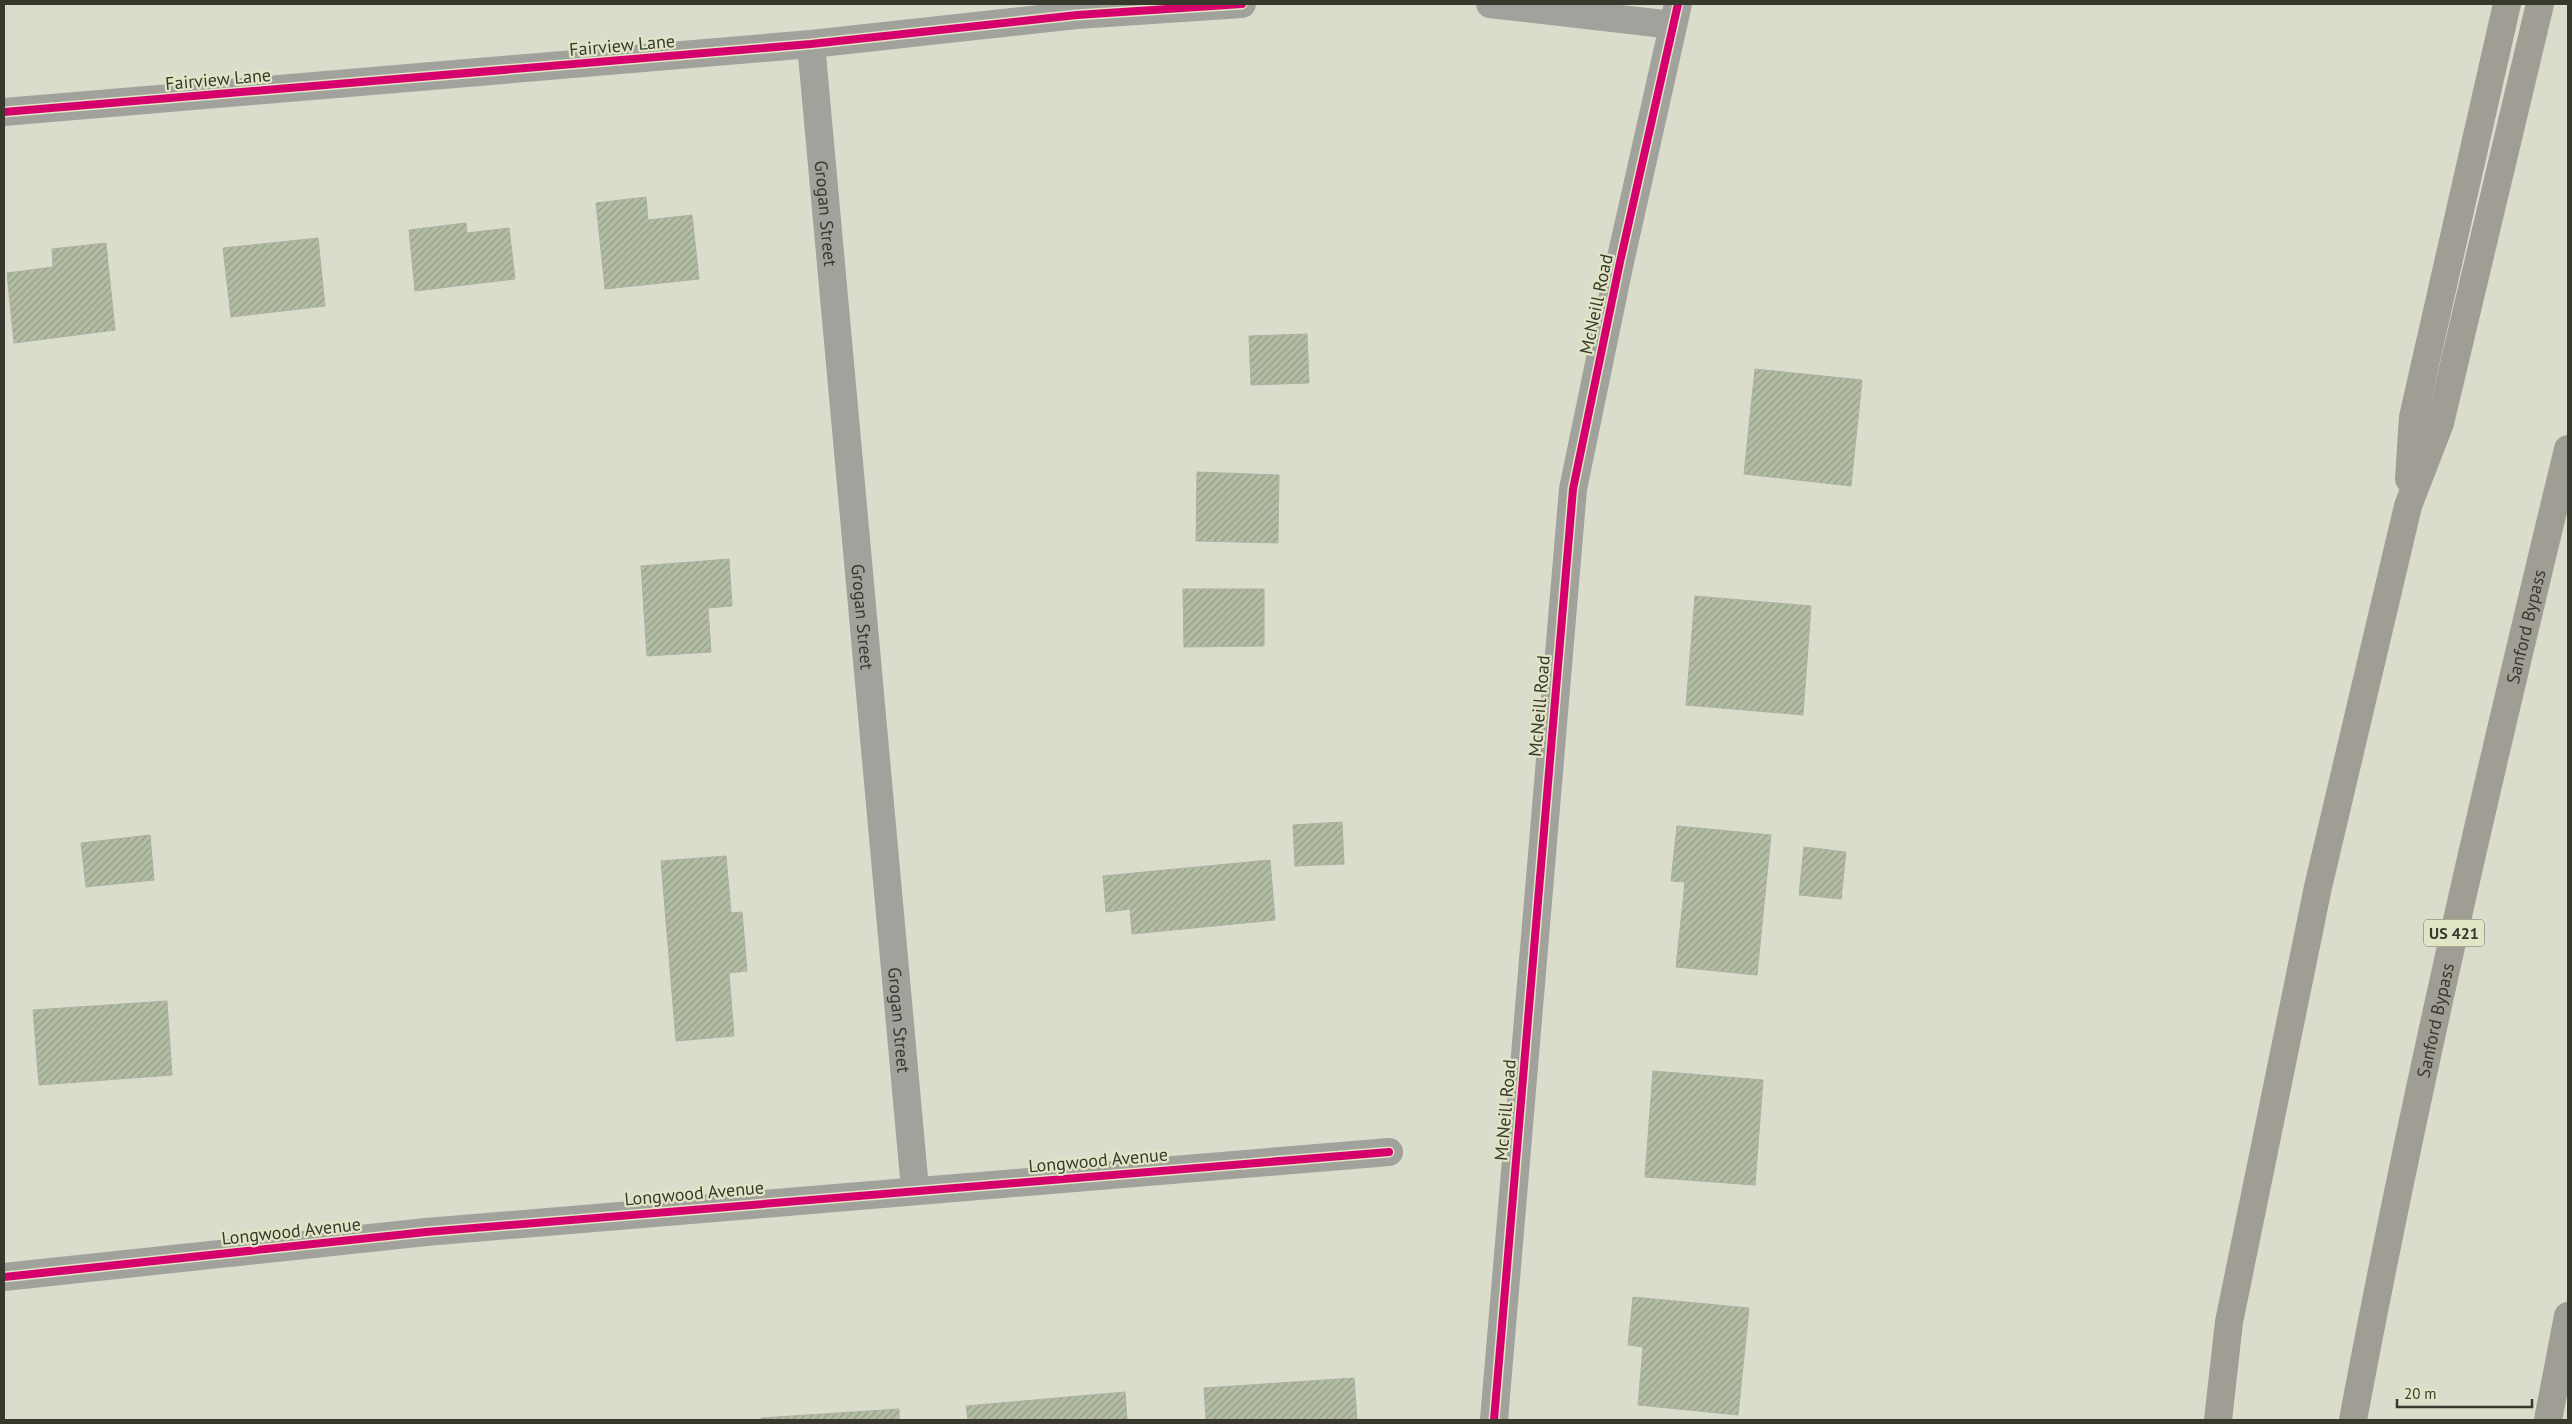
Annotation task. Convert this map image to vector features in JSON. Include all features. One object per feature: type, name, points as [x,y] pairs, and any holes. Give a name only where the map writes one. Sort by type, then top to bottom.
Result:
[{"type":"highway","points":[[2408,506],[2413,418],[2506,4]]},
{"type":"highway","points":[[2218,1420],[2229,1322],[2316,897],[2408,506],[2440,423],[2540,4]]},
{"type":"highway","name":"Sanford Bypass","points":[[2353,1420],[2384,1254],[2488,777],[2568,449]]},
{"type":"highway","points":[[2548,1420],[2568,1316]]},
{"type":"street","name":"Fairview Lane","points":[[4,112],[811,44],[1077,15],[1242,4]]},
{"type":"street","points":[[1490,4],[1675,14]]},
{"type":"street","name":"McNeill Road","points":[[1494,1420],[1573,489],[1675,14]]},
{"type":"street","name":"Grogan Street","points":[[811,44],[915,1189]]},
{"type":"street","name":"Longwood Avenue","points":[[4,1277],[426,1232],[915,1189],[1389,1152]]},
{"type":"building","points":[[646,197],[648,220],[692,215],[699,279],[605,289],[596,203]]},
{"type":"building","points":[[466,223],[467,233],[509,228],[515,279],[415,291],[409,230]]},
{"type":"building","points":[[318,238],[325,306],[231,317],[223,248]]},
{"type":"building","points":[[106,243],[115,330],[14,343],[7,273],[53,267],[52,249]]},
{"type":"building","points":[[1307,334],[1309,383],[1251,385],[1249,336]]},
{"type":"building","points":[[1755,369],[1862,380],[1851,486],[1744,474]]},
{"type":"building","points":[[1197,472],[1279,475],[1278,543],[1196,541]]},
{"type":"building","points":[[729,559],[732,606],[708,608],[711,652],[647,656],[641,566]]},
{"type":"building","points":[[1183,589],[1264,589],[1264,646],[1184,647]]},
{"type":"building","points":[[1695,596],[1811,606],[1803,715],[1686,705]]},
{"type":"building","points":[[1342,822],[1344,864],[1295,866],[1293,825]]},
{"type":"building","points":[[1677,826],[1771,835],[1757,975],[1676,967],[1685,882],[1671,881]]},
{"type":"building","points":[[150,835],[154,880],[86,887],[81,843]]},
{"type":"building","points":[[1804,847],[1846,852],[1841,899],[1799,895]]},
{"type":"building","points":[[726,856],[731,913],[742,912],[747,971],[729,973],[734,1036],[676,1041],[661,861]]},
{"type":"building","points":[[1270,860],[1275,920],[1132,934],[1130,909],[1106,912],[1103,876]]},
{"type":"building","points":[[167,1001],[172,1075],[39,1085],[33,1010]]},
{"type":"building","points":[[1653,1071],[1763,1080],[1755,1185],[1645,1177]]},
{"type":"building","points":[[1633,1297],[1749,1308],[1738,1415],[1638,1405],[1643,1347],[1628,1345]]},
{"type":"building","points":[[1354,1378],[1357,1420],[1206,1420],[1204,1388]]},
{"type":"building","points":[[1125,1392],[1127,1420],[968,1420],[966,1406]]},
{"type":"building","points":[[899,1409],[899,1420],[761,1420],[761,1418]]},
{"type":"cycle path","points":[[4,112],[811,44],[1077,15],[1242,4]]},
{"type":"cycle path","points":[[1494,1420],[1573,489],[1620,262],[1678,4]]},
{"type":"cycle path","points":[[4,1277],[426,1232],[1389,1152]]}]
